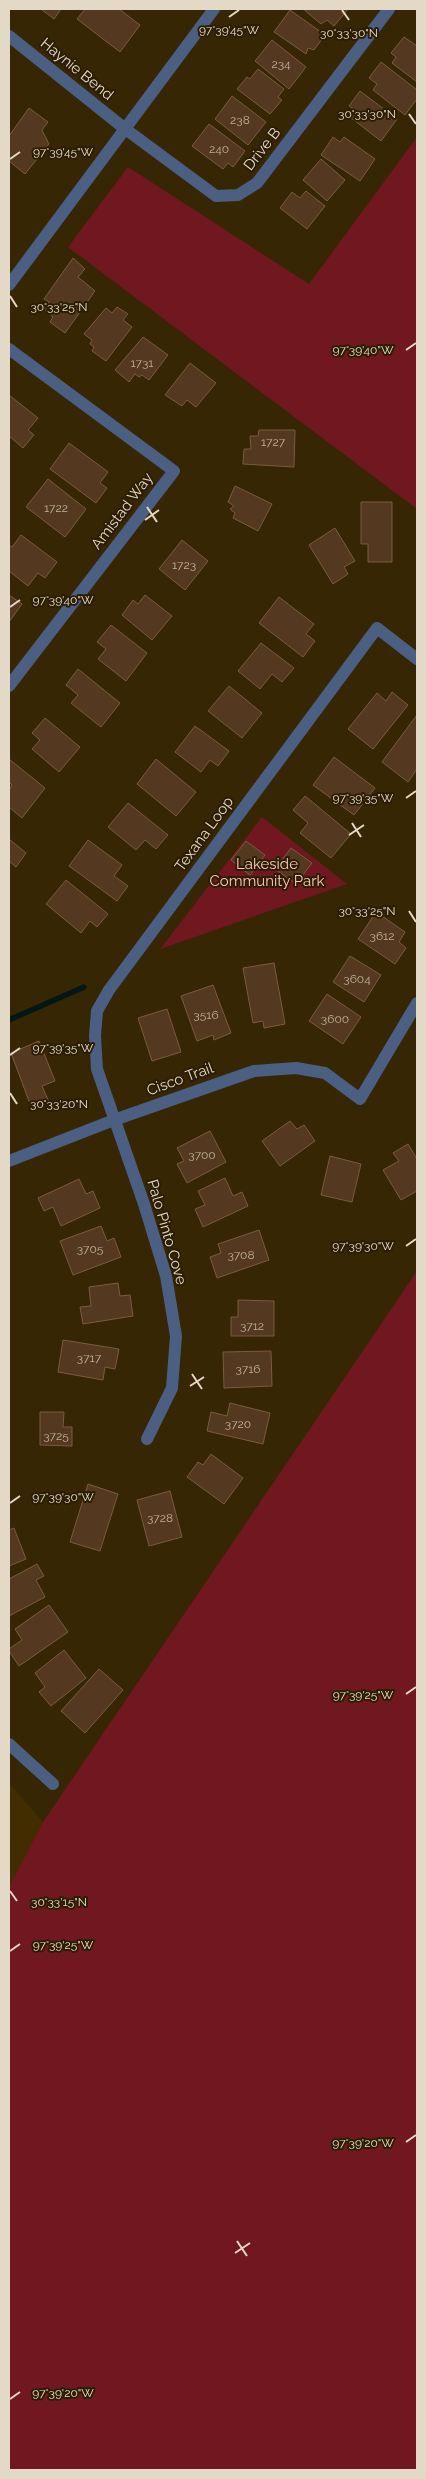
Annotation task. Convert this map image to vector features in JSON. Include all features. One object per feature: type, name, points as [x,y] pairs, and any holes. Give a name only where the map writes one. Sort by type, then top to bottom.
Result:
[{"type":"street","points":[[9,285],[214,9]]},
{"type":"street","name":"Drive B","points":[[124,128],[216,196],[238,195],[257,183],[390,9]]},
{"type":"street","name":"Haynie Bend","points":[[9,36],[124,128]]},
{"type":"street","name":"Amistad Way","points":[[9,349],[174,471],[9,686]]},
{"type":"street","name":"Texana Loop","points":[[114,1120],[97,1069],[95,1036],[97,1011],[109,990],[377,628],[417,659]]},
{"type":"street","name":"Cisco Trail","points":[[9,1161],[114,1120],[234,1077],[273,1068],[296,1068],[325,1072],[360,1099],[417,1003]]},
{"type":"street","name":"Palo Pinto Cove","points":[[114,1120],[144,1204],[166,1276],[176,1336],[172,1388],[147,1439]]},
{"type":"street","points":[[9,1744],[53,1784]]},
{"type":"shaded area","points":[[9,1783],[43,1822],[9,1887]]},
{"type":"green space","points":[[417,137],[417,509],[68,247],[128,167],[309,284]]},
{"type":"green space","name":"Lakeside Community Park","points":[[262,817],[347,884],[160,949]]},
{"type":"green space","points":[[417,1271],[417,2470],[9,2470],[9,1887],[43,1822]]},
{"type":"building","points":[[41,9],[61,9],[54,19]]},
{"type":"building","points":[[85,9],[119,9],[140,25],[120,52],[77,19]]},
{"type":"building","points":[[303,9],[348,9],[334,26],[327,20],[321,24]]},
{"type":"building","points":[[290,10],[325,35],[314,50],[308,48],[306,54],[274,32]]},
{"type":"building","points":[[404,37],[417,46],[417,82],[392,63],[396,57],[391,53]]},
{"type":"building","points":[[272,40],[306,67],[289,89],[255,61]]},
{"type":"building","points":[[381,62],[417,90],[417,99],[405,115],[373,90],[377,84],[369,78]]},
{"type":"building","points":[[258,69],[284,89],[278,97],[282,100],[270,114],[237,89],[247,77],[250,79]]},
{"type":"building","points":[[360,91],[397,119],[381,141],[350,117],[355,110],[349,106]]},
{"type":"building","points":[[232,96],[266,122],[248,145],[215,119]]},
{"type":"building","points":[[29,108],[48,122],[42,130],[49,144],[25,174],[9,161],[9,136]]},
{"type":"building","points":[[209,124],[245,151],[233,167],[228,163],[223,169],[192,146]]},
{"type":"building","points":[[333,137],[340,142],[344,137],[375,159],[360,181],[321,155]]},
{"type":"building","points":[[321,159],[345,180],[327,201],[303,180]]},
{"type":"building","points":[[306,191],[325,206],[307,229],[280,208],[292,192],[300,198]]},
{"type":"building","points":[[73,258],[85,269],[78,277],[95,291],[65,333],[50,322],[53,317],[44,309],[49,302],[44,299]]},
{"type":"building","points":[[117,307],[128,314],[123,320],[132,327],[106,361],[92,351],[94,347],[90,344],[92,340],[84,334],[106,308],[112,313]]},
{"type":"building","points":[[143,337],[168,355],[149,380],[142,375],[139,377],[135,374],[129,382],[115,370]]},
{"type":"building","points":[[190,363],[216,383],[196,407],[187,400],[182,406],[165,395]]},
{"type":"building","points":[[9,395],[38,418],[28,430],[34,435],[23,448],[9,436]]},
{"type":"building","points":[[259,430],[295,430],[294,467],[243,464],[244,449],[251,449],[250,436],[258,436]]},
{"type":"building","points":[[69,443],[108,472],[100,483],[107,488],[96,503],[50,469]]},
{"type":"building","points":[[48,479],[86,509],[65,537],[26,507]]},
{"type":"building","points":[[235,486],[272,504],[258,531],[233,518],[235,513],[230,509],[234,506],[228,502]]},
{"type":"building","points":[[361,502],[392,502],[392,562],[368,562],[368,544],[361,544]]},
{"type":"building","points":[[335,528],[355,561],[344,567],[348,574],[333,584],[309,545]]},
{"type":"building","points":[[21,535],[57,562],[45,578],[38,573],[28,586],[9,571],[9,545],[12,547]]},
{"type":"building","points":[[182,540],[208,561],[185,590],[159,569]]},
{"type":"building","points":[[9,595],[22,604],[9,622]]},
{"type":"building","points":[[145,595],[172,616],[152,640],[122,615],[133,600],[138,604]]},
{"type":"building","points":[[279,597],[314,624],[306,634],[315,641],[303,657],[259,623]]},
{"type":"building","points":[[111,625],[147,653],[126,681],[98,659],[106,649],[97,642]]},
{"type":"building","points":[[261,643],[294,668],[282,682],[272,674],[260,689],[238,671]]},
{"type":"building","points":[[78,669],[120,703],[101,727],[71,703],[78,695],[66,685]]},
{"type":"building","points":[[229,686],[262,713],[242,738],[208,711]]},
{"type":"building","points":[[392,692],[408,705],[373,749],[348,729],[377,693],[386,701]]},
{"type":"building","points":[[417,715],[417,769],[408,782],[382,762]]},
{"type":"building","points":[[45,718],[80,747],[59,772],[32,749],[40,740],[32,733]]},
{"type":"building","points":[[195,726],[229,751],[218,766],[210,760],[201,772],[175,752]]},
{"type":"building","points":[[334,757],[375,788],[354,815],[313,785]]},
{"type":"building","points":[[9,759],[45,788],[22,818],[9,807],[9,790],[12,785],[9,782]]},
{"type":"building","points":[[156,759],[196,792],[176,816],[137,784]]},
{"type":"building","points":[[305,796],[351,834],[331,858],[300,833],[308,823],[293,810]]},
{"type":"building","points":[[128,803],[168,835],[156,849],[145,840],[136,850],[108,827]]},
{"type":"building","points":[[9,839],[26,853],[16,867],[9,861]]},
{"type":"building","points":[[88,840],[122,865],[114,876],[128,886],[117,901],[69,866]]},
{"type":"building","points":[[246,841],[265,855],[250,875],[231,860]]},
{"type":"building","points":[[291,848],[312,863],[296,884],[275,869]]},
{"type":"building","points":[[66,880],[108,914],[97,927],[90,921],[81,933],[46,904]]},
{"type":"building","points":[[376,912],[405,932],[399,942],[406,948],[395,964],[358,939]]},
{"type":"building","points":[[350,956],[381,975],[364,1002],[333,982]]},
{"type":"building","points":[[274,963],[285,1024],[264,1028],[263,1021],[253,1023],[243,968]]},
{"type":"building","points":[[213,985],[231,1033],[214,1040],[213,1035],[197,1041],[181,996]]},
{"type":"building","points":[[327,994],[361,1017],[343,1044],[309,1021]]},
{"type":"building","points":[[167,1009],[181,1052],[152,1061],[138,1018]]},
{"type":"building","points":[[39,1041],[55,1081],[42,1086],[49,1102],[32,1109],[11,1053]]},
{"type":"building","points":[[290,1121],[297,1129],[304,1125],[315,1141],[280,1166],[262,1141]]},
{"type":"building","points":[[210,1131],[226,1162],[187,1183],[177,1164],[184,1161],[177,1148]]},
{"type":"building","points":[[408,1144],[417,1159],[417,1191],[401,1200],[383,1170],[399,1161],[393,1153]]},
{"type":"building","points":[[330,1156],[361,1164],[352,1202],[321,1195]]},
{"type":"building","points":[[225,1178],[233,1196],[242,1192],[248,1206],[203,1227],[195,1209],[205,1205],[198,1191]]},
{"type":"building","points":[[79,1179],[86,1194],[93,1191],[100,1208],[61,1226],[53,1207],[44,1211],[38,1198]]},
{"type":"building","points":[[101,1226],[107,1241],[114,1238],[121,1257],[73,1275],[60,1241]]},
{"type":"building","points":[[259,1230],[269,1260],[217,1278],[210,1257],[221,1253],[218,1244]]},
{"type":"building","points":[[118,1283],[120,1296],[130,1295],[133,1316],[83,1324],[80,1307],[91,1306],[89,1287]]},
{"type":"building","points":[[238,1300],[274,1301],[274,1336],[231,1336],[231,1317],[238,1317]]},
{"type":"building","points":[[63,1340],[119,1349],[115,1369],[105,1367],[103,1380],[58,1372]]},
{"type":"building","points":[[271,1351],[272,1386],[224,1388],[223,1352]]},
{"type":"building","points":[[230,1403],[270,1413],[263,1444],[207,1431],[211,1412],[227,1416]]},
{"type":"building","points":[[40,1412],[64,1412],[63,1427],[72,1427],[72,1446],[40,1445]]},
{"type":"building","points":[[211,1454],[243,1478],[224,1504],[187,1477],[198,1462],[203,1465]]},
{"type":"building","points":[[88,1484],[118,1494],[100,1551],[70,1542]]},
{"type":"building","points":[[170,1491],[182,1537],[149,1546],[137,1500]]},
{"type":"building","points":[[14,1528],[26,1559],[9,1566],[9,1530]]},
{"type":"building","points":[[37,1564],[44,1576],[36,1580],[45,1597],[9,1616],[9,1579]]},
{"type":"building","points":[[49,1605],[68,1632],[19,1666],[9,1651],[9,1649],[22,1640],[15,1629]]},
{"type":"building","points":[[64,1650],[86,1678],[51,1706],[39,1692],[45,1687],[35,1673]]},
{"type":"building","points":[[99,1669],[123,1690],[85,1733],[61,1711]]},
{"type":"waterway","points":[[9,1020],[84,987]]}]
